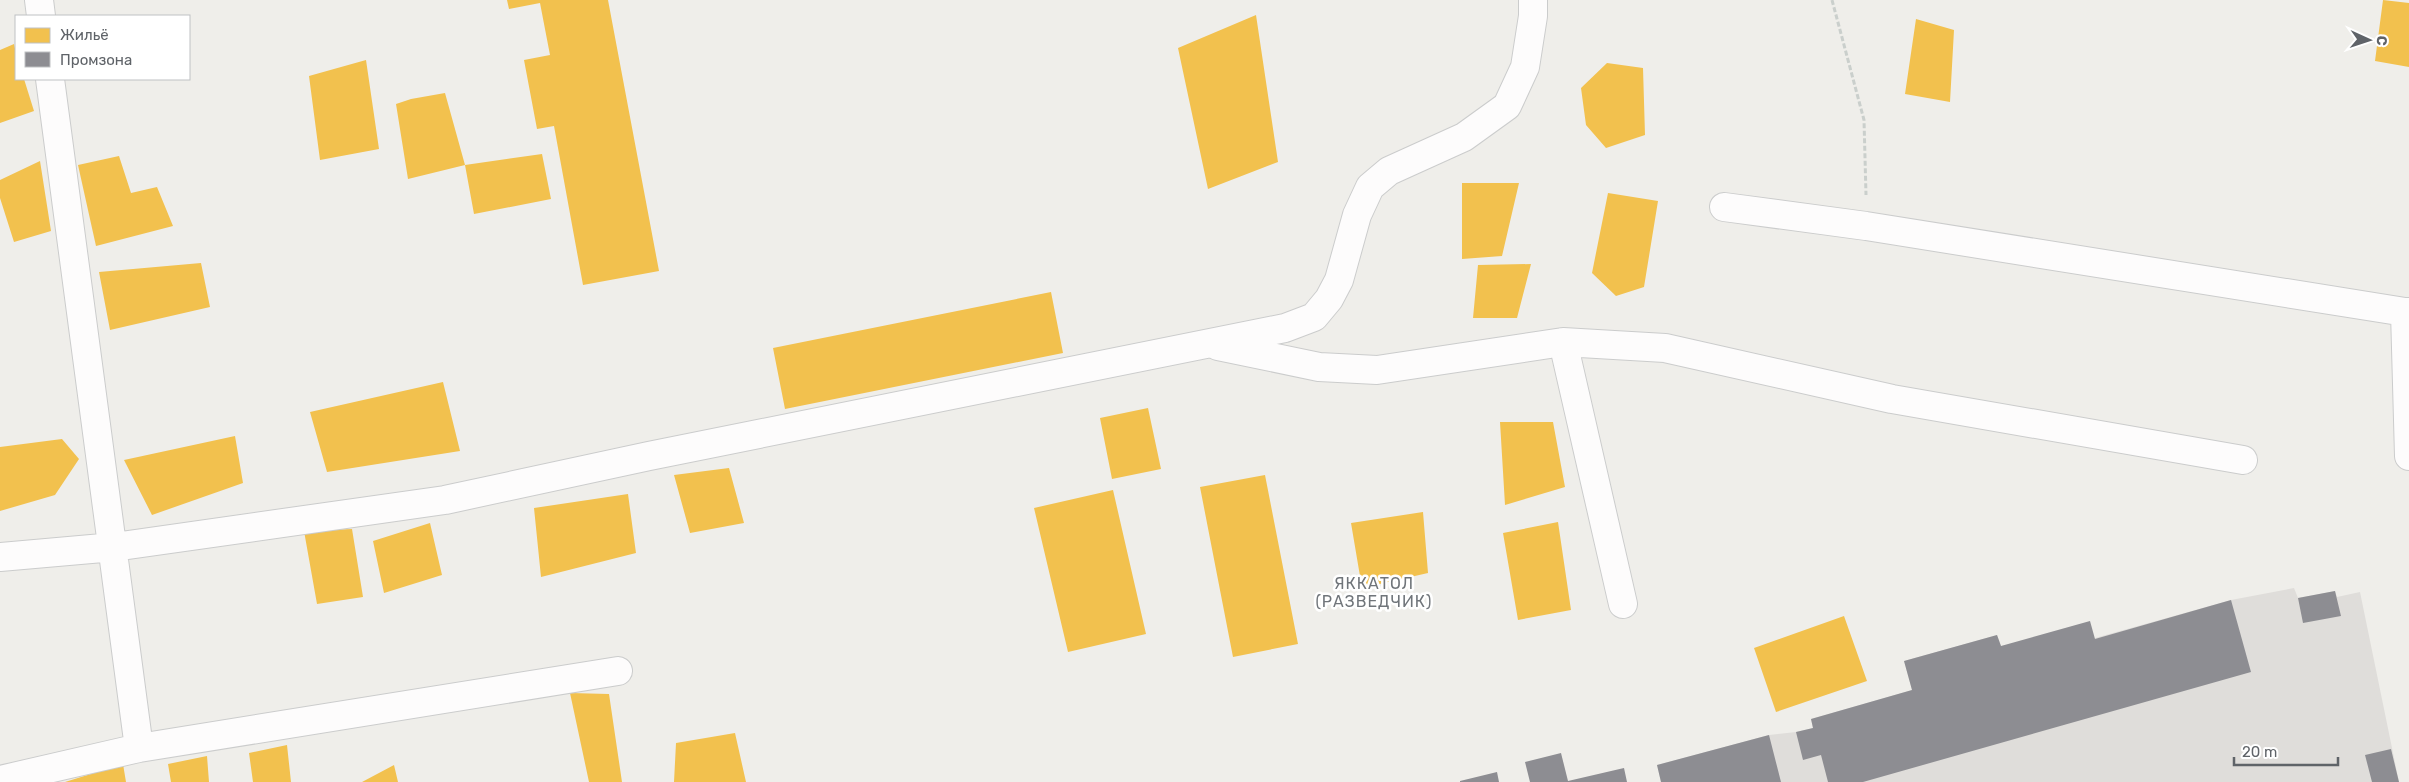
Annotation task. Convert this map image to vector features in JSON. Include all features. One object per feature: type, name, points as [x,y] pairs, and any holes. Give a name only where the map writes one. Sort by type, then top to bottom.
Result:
[{"type":"street","points":[[39,0],[41,15]]},
{"type":"street","points":[[0,557],[114,547],[445,500],[669,452],[1285,328],[1314,316],[1329,299],[1339,280],[1357,215],[1370,187],[1390,171],[1464,137],[1507,106],[1525,67],[1533,16],[1533,0]]},
{"type":"street","points":[[50,80],[114,547],[139,748]]},
{"type":"street","points":[[1724,207],[1866,226],[2407,312],[2409,456]]},
{"type":"street","points":[[1207,344],[1320,367],[1377,370],[1563,342],[1665,348],[1892,399],[2243,460]]},
{"type":"street","points":[[1563,342],[1622,604]]},
{"type":"street","points":[[0,780],[139,748],[618,671]]},
{"type":"path","points":[[1832,0],[1864,120],[1866,226]]},
{"type":"shaded area","points":[[2294,588],[2298,598],[2335,591],[2337,597],[2360,592],[2399,782],[1661,782],[1657,765],[1769,735],[1813,728],[1811,719],[1912,690],[1904,661],[1997,635],[2001,646],[2095,638],[2231,600]]},
{"type":"building: Жильё","points":[[507,0],[608,0],[659,271],[583,285],[554,126],[537,129],[524,60],[550,55],[540,3],[509,9]]},
{"type":"building: Жильё","points":[[2383,0],[2409,3],[2409,67],[2375,61]]},
{"type":"building: Жильё","points":[[1256,15],[1278,162],[1208,189],[1178,48]]},
{"type":"building: Жильё","points":[[1916,19],[1954,30],[1950,102],[1905,94]]},
{"type":"building: Жильё","points":[[14,44],[15,80],[24,80],[34,111],[0,123],[0,50]]},
{"type":"building: Жильё","points":[[366,60],[379,149],[320,160],[309,76]]},
{"type":"building: Жильё","points":[[1607,63],[1643,68],[1645,135],[1606,148],[1586,125],[1581,88]]},
{"type":"building: Жильё","points":[[445,93],[465,165],[408,179],[396,104],[411,99]]},
{"type":"building: Жильё","points":[[542,154],[551,199],[474,214],[465,165]]},
{"type":"building: Жильё","points":[[119,156],[131,193],[157,187],[173,226],[96,246],[78,165]]},
{"type":"building: Жильё","points":[[40,161],[51,231],[14,242],[0,198],[0,180]]},
{"type":"building: Жильё","points":[[1462,183],[1519,183],[1502,256],[1462,259]]},
{"type":"building: Жильё","points":[[1608,193],[1658,201],[1644,287],[1616,296],[1592,273]]},
{"type":"building: Жильё","points":[[201,263],[210,307],[110,330],[99,272]]},
{"type":"building: Жильё","points":[[1531,264],[1517,318],[1473,318],[1478,265]]},
{"type":"building: Жильё","points":[[1051,292],[1063,353],[785,409],[773,348]]},
{"type":"building: Жильё","points":[[443,382],[460,451],[327,472],[310,412]]},
{"type":"building: Жильё","points":[[1148,408],[1161,469],[1112,479],[1100,418]]},
{"type":"building: Жильё","points":[[1500,422],[1553,422],[1565,487],[1505,505]]},
{"type":"building: Жильё","points":[[235,436],[243,483],[152,515],[124,460]]},
{"type":"building: Жильё","points":[[62,439],[79,459],[55,495],[0,511],[0,447]]},
{"type":"building: Жильё","points":[[729,468],[744,523],[690,533],[674,475]]},
{"type":"building: Жильё","points":[[1265,475],[1298,644],[1233,657],[1200,487]]},
{"type":"building: Жильё","points":[[1113,490],[1146,634],[1068,652],[1034,508]]},
{"type":"building: Жильё","points":[[628,494],[636,553],[541,577],[534,508]]},
{"type":"building: Жильё","points":[[1423,512],[1428,573],[1362,588],[1351,523]]},
{"type":"building: Жильё","points":[[1558,522],[1571,610],[1518,620],[1503,533]]},
{"type":"building: Жильё","points":[[430,523],[442,575],[384,593],[373,541]]},
{"type":"building: Жильё","points":[[352,529],[363,597],[317,604],[304,531]]},
{"type":"building: Жильё","points":[[1844,616],[1867,681],[1776,712],[1754,648]]},
{"type":"building: Жильё","points":[[570,693],[609,694],[622,782],[589,782]]},
{"type":"building: Жильё","points":[[735,733],[746,782],[674,782],[676,743]]},
{"type":"building: Жильё","points":[[287,745],[291,782],[253,782],[249,753]]},
{"type":"building: Жильё","points":[[207,756],[209,782],[171,782],[168,764]]},
{"type":"building: Жильё","points":[[123,764],[126,782],[65,782]]},
{"type":"building: Жильё","points":[[394,765],[398,782],[362,782]]},
{"type":"building: Промзона","points":[[2335,591],[2341,616],[2303,623],[2298,598]]},
{"type":"building: Промзона","points":[[2231,600],[2251,672],[1863,782],[1828,782],[1821,755],[1803,760],[1796,732],[1813,728],[1811,719],[1912,690],[1904,661],[1997,635],[2001,646],[2090,621],[2095,639]]},
{"type":"building: Промзона","points":[[1769,735],[1781,782],[1661,782],[1657,765]]},
{"type":"building: Промзона","points":[[2391,749],[2399,782],[2372,782],[2365,755]]},
{"type":"building: Промзона","points":[[1561,753],[1568,781],[1624,768],[1627,782],[1530,782],[1525,762]]},
{"type":"building: Промзона","points":[[1497,772],[1499,782],[1460,782],[1460,781]]},
{"type":"district","name":"ЯККАТОЛ (РАЗВЕДЧИК)","points":[[1374,592]]}]
